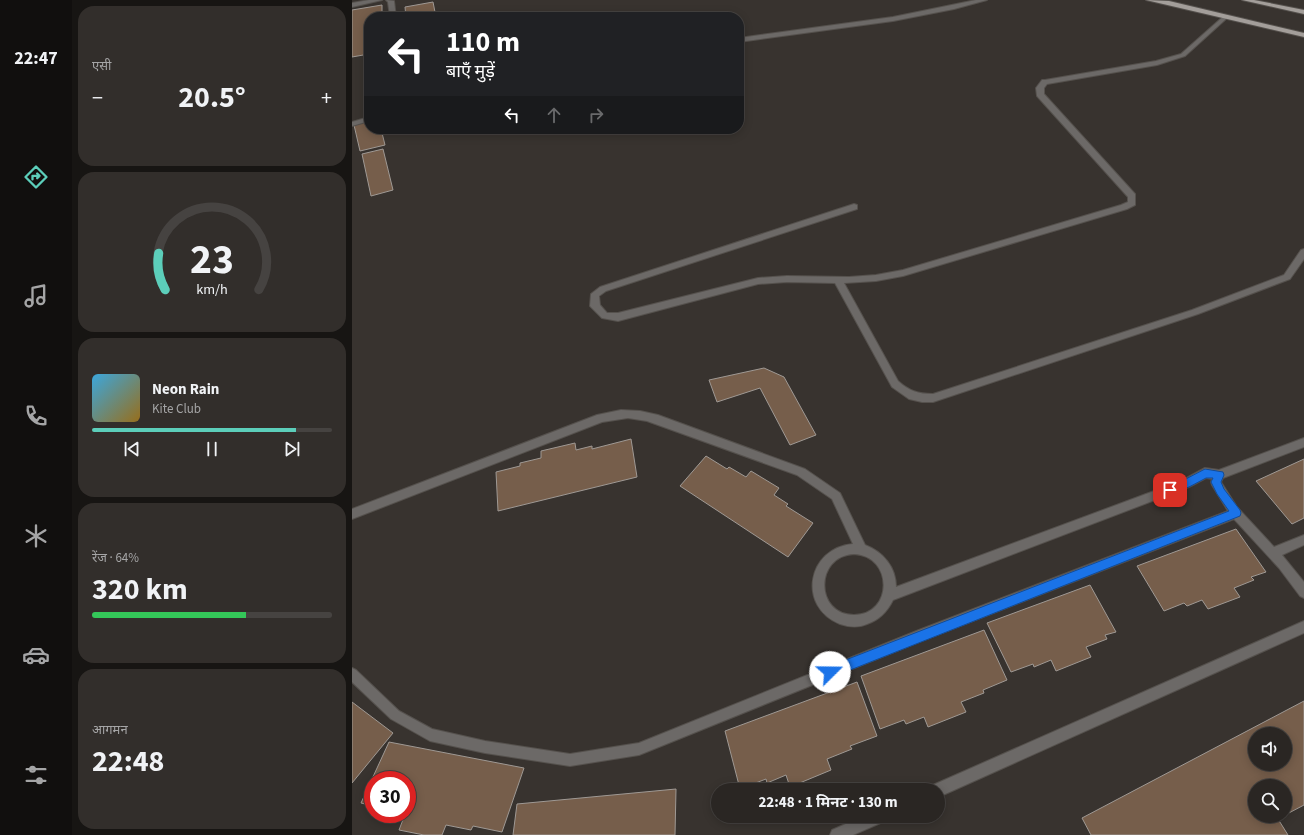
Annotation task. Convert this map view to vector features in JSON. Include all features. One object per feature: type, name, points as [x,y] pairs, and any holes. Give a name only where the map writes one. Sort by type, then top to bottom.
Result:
[{"type":"main road","points":[[1149,0],[1169,3]]},
{"type":"main road","points":[[1159,0],[1304,35]]},
{"type":"main road","points":[[1245,0],[1304,12]]},
{"type":"street","points":[[352,5],[379,0]]},
{"type":"street","points":[[389,0],[391,1],[392,12]]},
{"type":"street","points":[[744,39],[822,30],[941,11],[984,0]]},
{"type":"street","points":[[854,207],[604,289],[595,294],[595,306],[605,316],[618,317],[758,281],[787,279],[838,280],[876,278],[903,273],[1124,208],[1132,203],[1132,196],[1040,94],[1040,88],[1045,82],[1056,79],[1157,63],[1175,58],[1190,49],[1225,17]]},
{"type":"street","points":[[352,124],[364,120]]},
{"type":"street","points":[[838,280],[895,384],[904,392],[918,399],[933,398],[1195,312],[1287,277],[1304,252]]},
{"type":"street","points":[[352,514],[601,418],[615,415],[634,414],[654,418],[801,472],[836,496],[861,550]]},
{"type":"street","points":[[890,595],[1185,484],[1205,473],[1219,475],[1304,442]]},
{"type":"street","points":[[1219,475],[1216,482],[1220,491],[1236,513],[1273,554],[1304,592]]},
{"type":"street","points":[[352,674],[395,715],[430,735],[485,747],[570,760],[639,749],[911,639],[1236,513]]},
{"type":"street","points":[[1273,554],[1304,540]]},
{"type":"street","points":[[850,549],[861,550],[872,554],[882,561],[888,572],[891,583],[890,595],[884,606],[876,614],[864,619],[852,620],[840,617],[829,610],[822,600],[818,589],[818,578],[822,567],[829,558],[838,552],[850,549]]},
{"type":"street","points":[[945,787],[1304,627]]},
{"type":"street","points":[[837,835],[864,823]]},
{"type":"building","points":[[433,2],[435,12],[406,12],[405,7]]},
{"type":"building","points":[[382,5],[382,12],[364,12],[364,55],[352,57],[352,10]]},
{"type":"building","points":[[364,122],[364,134],[382,134],[385,145],[360,151],[354,125]]},
{"type":"building","points":[[383,149],[393,190],[371,196],[362,154]]},
{"type":"building","points":[[764,368],[784,377],[816,435],[790,445],[760,388],[717,402],[709,380]]},
{"type":"building","points":[[631,439],[637,477],[498,511],[496,472],[520,466],[520,463],[541,458],[541,451],[575,443],[576,450],[592,446],[592,449]]},
{"type":"building","points":[[706,456],[727,469],[729,467],[746,477],[751,471],[779,488],[774,495],[788,504],[786,506],[813,523],[788,557],[680,486]]},
{"type":"building","points":[[1304,459],[1304,518],[1292,524],[1256,481]]},
{"type":"building","points":[[1236,529],[1266,572],[1251,577],[1254,580],[1234,588],[1240,597],[1208,609],[1202,600],[1187,606],[1184,603],[1164,611],[1137,566]]},
{"type":"building","points":[[1090,585],[1116,632],[1105,635],[1107,639],[1086,647],[1091,657],[1056,671],[1051,660],[1034,667],[1033,664],[1011,672],[987,623]]},
{"type":"building","points":[[984,630],[1007,680],[983,690],[984,693],[961,702],[966,712],[928,727],[924,717],[906,724],[904,720],[880,729],[861,676]]},
{"type":"building","points":[[857,682],[877,736],[850,746],[852,749],[827,759],[831,770],[800,783],[789,783],[786,775],[767,783],[766,779],[756,783],[738,783],[725,731]]},
{"type":"building","points":[[1304,701],[1304,805],[1292,811],[1292,779],[1248,779],[1248,823],[1280,823],[1288,835],[1091,835],[1082,818],[1248,731],[1248,771],[1292,771],[1292,727],[1255,727]]},
{"type":"building","points":[[352,702],[393,733],[352,783]]},
{"type":"building","points":[[389,742],[524,768],[502,832],[473,826],[471,830],[446,825],[442,835],[424,835],[399,830],[402,823],[416,823],[416,771],[376,771]]},
{"type":"building","points":[[676,789],[675,835],[513,835],[517,804]]},
{"type":"building","points":[[364,796],[364,804],[361,803]]},
{"type":"route","points":[[830,672],[1236,513],[1220,491],[1216,482],[1219,475],[1205,473],[1170,490]]}]
